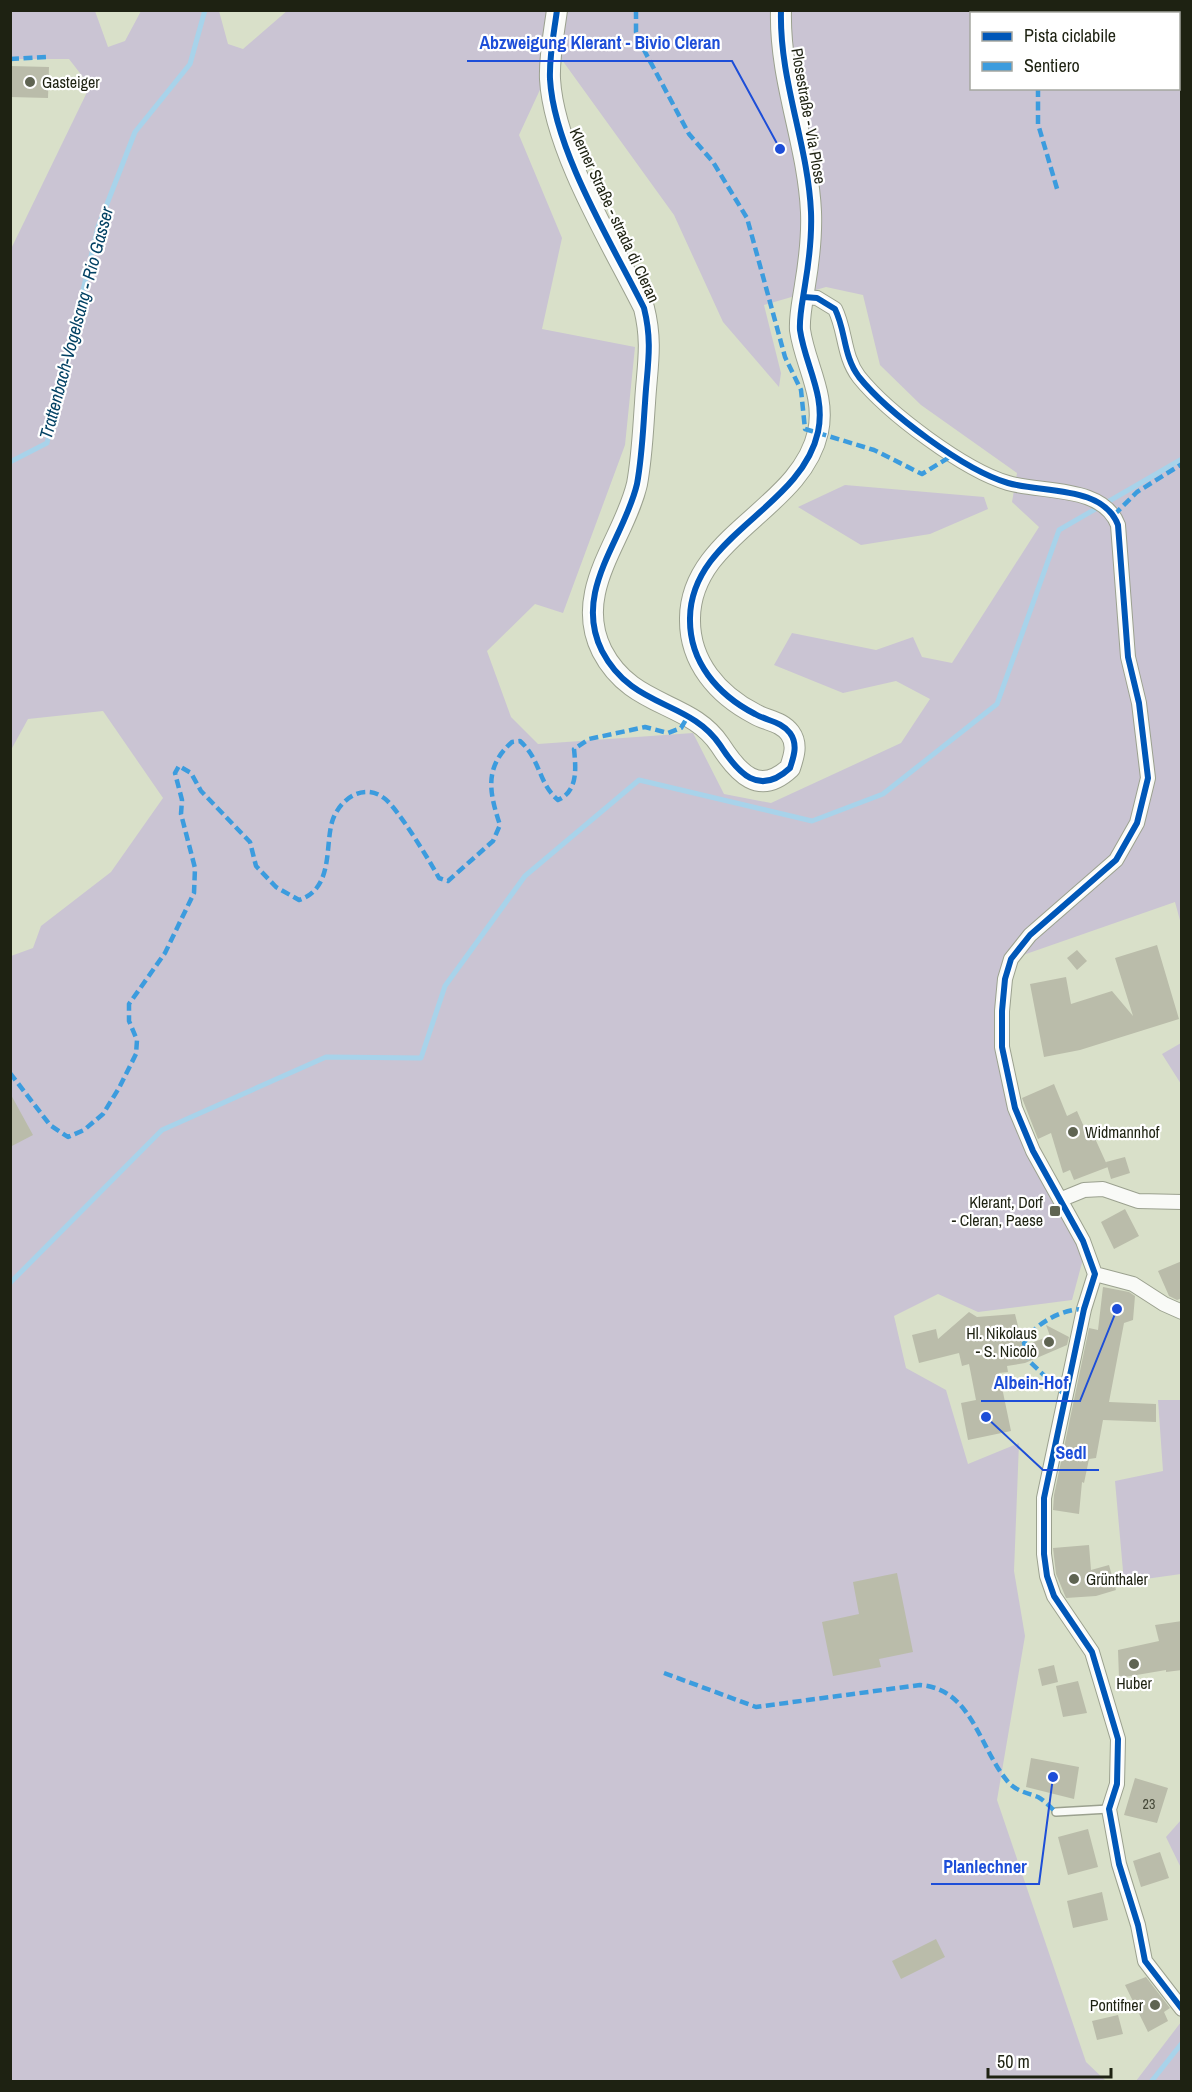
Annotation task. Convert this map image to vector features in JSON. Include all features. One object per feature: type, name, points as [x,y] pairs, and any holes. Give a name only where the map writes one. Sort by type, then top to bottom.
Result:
[{"type":"street","name":"Klerner Straße - strada di Cleran","points":[[557,10],[550,78],[555,112],[567,148],[644,309],[650,332],[650,355],[636,485],[601,568],[594,596],[594,626],[601,648],[612,669],[623,680],[651,700],[688,716],[714,736],[744,777],[757,781],[770,781],[782,776],[790,768],[795,744],[790,733],[777,722],[740,706],[714,685],[699,663],[692,641],[690,618],[694,593],[706,568],[728,543],[791,483],[808,458],[818,432],[820,406],[800,328],[804,297]]},
{"type":"street","name":"Plosestraße - Via Plose","points":[[781,10],[782,52],[811,211],[804,297]]},
{"type":"street","points":[[804,297],[817,298],[834,309],[846,352],[860,378],[898,413],[953,455],[1008,483],[1093,500],[1114,515],[1120,536],[1128,657],[1139,703],[1148,778],[1137,823],[1116,860],[1030,935],[1011,959],[1005,979],[1002,1047],[1015,1108],[1033,1151],[1062,1199],[1083,1241],[1095,1274],[1084,1309],[1044,1498],[1044,1554],[1047,1576],[1054,1596],[1092,1652],[1118,1739],[1117,1784],[1109,1809],[1119,1864],[1138,1925],[1145,1961],[1182,2009]]},
{"type":"street","points":[[1062,1199],[1084,1190],[1103,1189],[1138,1201],[1182,1202]]},
{"type":"street","points":[[1095,1274],[1133,1284],[1164,1304],[1182,1312]]},
{"type":"lane","points":[[1056,1812],[1109,1809]]},
{"type":"shaded area","points":[[288,10],[1181,11],[1181,924],[1175,902],[1012,959],[1002,1011],[1015,1108],[1062,1199],[1083,1259],[1072,1300],[978,1312],[938,1294],[894,1316],[906,1368],[946,1390],[968,1464],[1019,1443],[1014,1571],[1025,1636],[997,1800],[1086,2062],[1106,2081],[11,2081],[11,956],[33,948],[41,926],[111,872],[163,798],[103,711],[28,719],[11,750],[10,251],[90,86],[69,59],[11,59],[11,11],[95,11],[108,47],[125,41],[141,11],[219,11],[228,44],[243,49]],"holes":[[[557,53],[674,215],[723,322],[779,387],[781,373],[764,305],[826,287],[863,295],[880,365],[921,405],[1017,473],[1012,502],[1039,527],[952,663],[922,657],[913,637],[876,650],[792,633],[774,665],[843,693],[896,681],[930,699],[901,743],[771,803],[724,794],[693,733],[538,744],[511,717],[487,651],[535,604],[563,613],[625,445],[635,347],[542,329],[562,238],[519,135]]]},
{"type":"shaded area","points":[[845,485],[984,497],[988,509],[930,534],[861,545],[798,507]]},
{"type":"shaded area","points":[[1181,1043],[1181,1084],[1162,1054]]},
{"type":"shaded area","points":[[1158,1400],[1181,1400],[1181,1574],[1124,1582],[1115,1481],[1163,1471]]},
{"type":"shaded area","points":[[1181,1820],[1181,1868],[1166,1837]]},
{"type":"shaded area","points":[[1181,2022],[1181,2081],[1136,2081]]},
{"type":"building","name":"Gasteiger","points":[[10,66],[49,67],[48,98],[10,97]]},
{"type":"building","points":[[1157,945],[1179,1019],[1080,1050],[1044,1057],[1030,984],[1066,977],[1071,1004],[1112,991],[1133,1016],[1115,958]]},
{"type":"building","points":[[1077,950],[1087,961],[1077,970],[1067,958]]},
{"type":"building","name":"Widmannhof","points":[[1054,1084],[1067,1116],[1077,1111],[1088,1136],[1093,1134],[1108,1167],[1074,1180],[1070,1170],[1063,1173],[1051,1133],[1038,1139],[1022,1098]]},
{"type":"building","points":[[10,1093],[33,1135],[10,1147]]},
{"type":"building","points":[[1125,1157],[1130,1173],[1111,1179],[1106,1162]]},
{"type":"building","points":[[1125,1209],[1139,1236],[1114,1249],[1101,1222]]},
{"type":"building","points":[[1182,1261],[1182,1298],[1177,1300],[1169,1296],[1158,1271]]},
{"type":"building","points":[[1103,1287],[1129,1292],[1135,1296],[1133,1320],[1124,1323],[1109,1402],[1156,1404],[1156,1422],[1103,1420],[1096,1458],[1089,1459],[1084,1483],[1082,1482],[1079,1514],[1053,1510],[1054,1495],[1089,1328],[1098,1330]]},
{"type":"building","points":[[969,1312],[977,1317],[1015,1314],[1023,1346],[1050,1336],[1046,1325],[1069,1337],[1067,1345],[1025,1363],[1007,1366],[1008,1372],[999,1373],[1011,1431],[968,1440],[961,1403],[976,1400],[969,1364],[962,1366],[959,1353],[919,1363],[912,1335],[936,1329],[938,1339]]},
{"type":"building","name":"Grünthaler","points":[[1089,1545],[1091,1570],[1109,1565],[1116,1590],[1096,1596],[1066,1598],[1056,1574],[1053,1548]]},
{"type":"building","points":[[897,1573],[913,1652],[879,1659],[881,1667],[833,1676],[822,1622],[859,1614],[853,1582]]},
{"type":"building","points":[[1182,1621],[1182,1670],[1166,1672],[1166,1670],[1119,1678],[1118,1650],[1159,1641],[1155,1625]]},
{"type":"building","points":[[1054,1665],[1058,1682],[1042,1686],[1038,1669]]},
{"type":"building","points":[[1078,1681],[1087,1713],[1063,1717],[1056,1686]]},
{"type":"building","points":[[1031,1758],[1079,1767],[1074,1799],[1026,1787]]},
{"type":"building","points":[[1135,1778],[1168,1788],[1157,1823],[1124,1815]]},
{"type":"building","points":[[1088,1829],[1098,1867],[1068,1875],[1058,1837]]},
{"type":"building","points":[[1160,1852],[1169,1878],[1141,1887],[1133,1861]]},
{"type":"building","points":[[1102,1892],[1108,1920],[1073,1928],[1067,1901]]},
{"type":"building","points":[[936,1939],[945,1957],[901,1979],[892,1961]]},
{"type":"building","name":"Pontifner","points":[[1146,1977],[1170,2008],[1164,2012],[1168,2021],[1148,2032],[1125,1985]]},
{"type":"building","points":[[1118,2015],[1123,2034],[1097,2040],[1092,2021]]},
{"type":"waterway","name":"Trattenbach-Vogelsang - Rio Gasser","points":[[10,462],[47,443],[98,227],[135,132],[190,64],[205,10]]},
{"type":"waterway","points":[[10,1283],[162,1130],[326,1057],[421,1058],[445,986],[525,876],[639,780],[812,821],[883,794],[997,704],[1059,530],[1182,459]]},
{"type":"waterway","points":[[1151,2082],[1182,2043]]},
{"type":"marked path","points":[[636,10],[636,32],[644,50],[689,134],[713,162],[747,218],[785,357],[801,390],[805,429],[874,450],[922,474],[953,455]]},
{"type":"marked path","points":[[10,59],[46,57]]},
{"type":"marked path","points":[[1038,90],[1038,124],[1058,192]]},
{"type":"marked path","points":[[1114,515],[1137,492],[1182,464]]},
{"type":"marked path","points":[[10,1073],[50,1125],[68,1137],[84,1130],[103,1114],[119,1088],[136,1054],[137,1040],[129,1021],[129,1004],[165,953],[194,893],[195,868],[181,814],[182,800],[175,773],[179,766],[191,773],[201,791],[250,842],[256,866],[276,887],[299,900],[318,886],[326,864],[333,819],[347,799],[354,795],[369,792],[390,803],[422,848],[439,878],[448,881],[493,841],[500,825],[493,802],[491,780],[497,761],[512,742],[520,741],[527,748],[551,793],[558,800],[569,791],[574,779],[574,749],[589,739],[645,727],[668,733],[681,728],[688,716]]},
{"type":"marked path","points":[[1067,1397],[1030,1362],[1024,1343],[1042,1323],[1058,1314],[1084,1309]]},
{"type":"marked path","points":[[664,1673],[756,1707],[920,1685],[938,1689],[952,1697],[964,1709],[1009,1783],[1019,1790],[1040,1798],[1056,1812]]},
{"type":"cycle path","points":[[557,10],[550,79],[554,107],[573,166],[644,308],[649,344],[637,484],[631,505],[603,566],[596,587],[593,607],[594,629],[602,651],[614,670],[629,684],[693,719],[708,730],[734,764],[750,778],[759,781],[769,781],[790,768],[794,741],[790,733],[782,726],[742,706],[718,687],[700,663],[691,634],[690,618],[695,589],[708,565],[726,543],[791,482],[808,459],[818,432],[820,418],[817,393],[800,330],[810,249],[809,187],[784,62],[781,10]]},
{"type":"cycle path","points":[[804,297],[817,298],[835,309],[850,361],[859,377],[888,407],[928,439],[970,466],[1008,483],[1086,497],[1099,503],[1110,512],[1118,525],[1128,657],[1139,703],[1148,778],[1137,823],[1116,860],[1030,935],[1011,959],[1005,979],[1002,1047],[1015,1108],[1033,1151],[1083,1241],[1095,1274],[1084,1309],[1044,1498],[1044,1554],[1047,1576],[1054,1596],[1092,1652],[1118,1739],[1117,1784],[1109,1809],[1119,1864],[1138,1925],[1145,1961],[1182,2009]]},
{"type":"place","name":"Gasteiger","points":[[30,82]]},
{"type":"place","name":"Abzweigung Klerant - Bivio Cleran","points":[[780,149]]},
{"type":"place","name":"Widmannhof","points":[[1073,1132]]},
{"type":"place","name":"Klerant, Dorf - Cleran, Paese","points":[[1055,1211]]},
{"type":"place","name":"Albein-Hof","points":[[1117,1309]]},
{"type":"place","name":"Hl. Nikolaus - S. Nicolò","points":[[1049,1342]]},
{"type":"place","name":"Sedl","points":[[986,1417]]},
{"type":"place","name":"Grünthaler","points":[[1074,1579]]},
{"type":"place","name":"Huber","points":[[1134,1664]]},
{"type":"place","name":"Planlechner","points":[[1053,1777]]},
{"type":"place","name":"Pontifner","points":[[1155,2005]]}]
